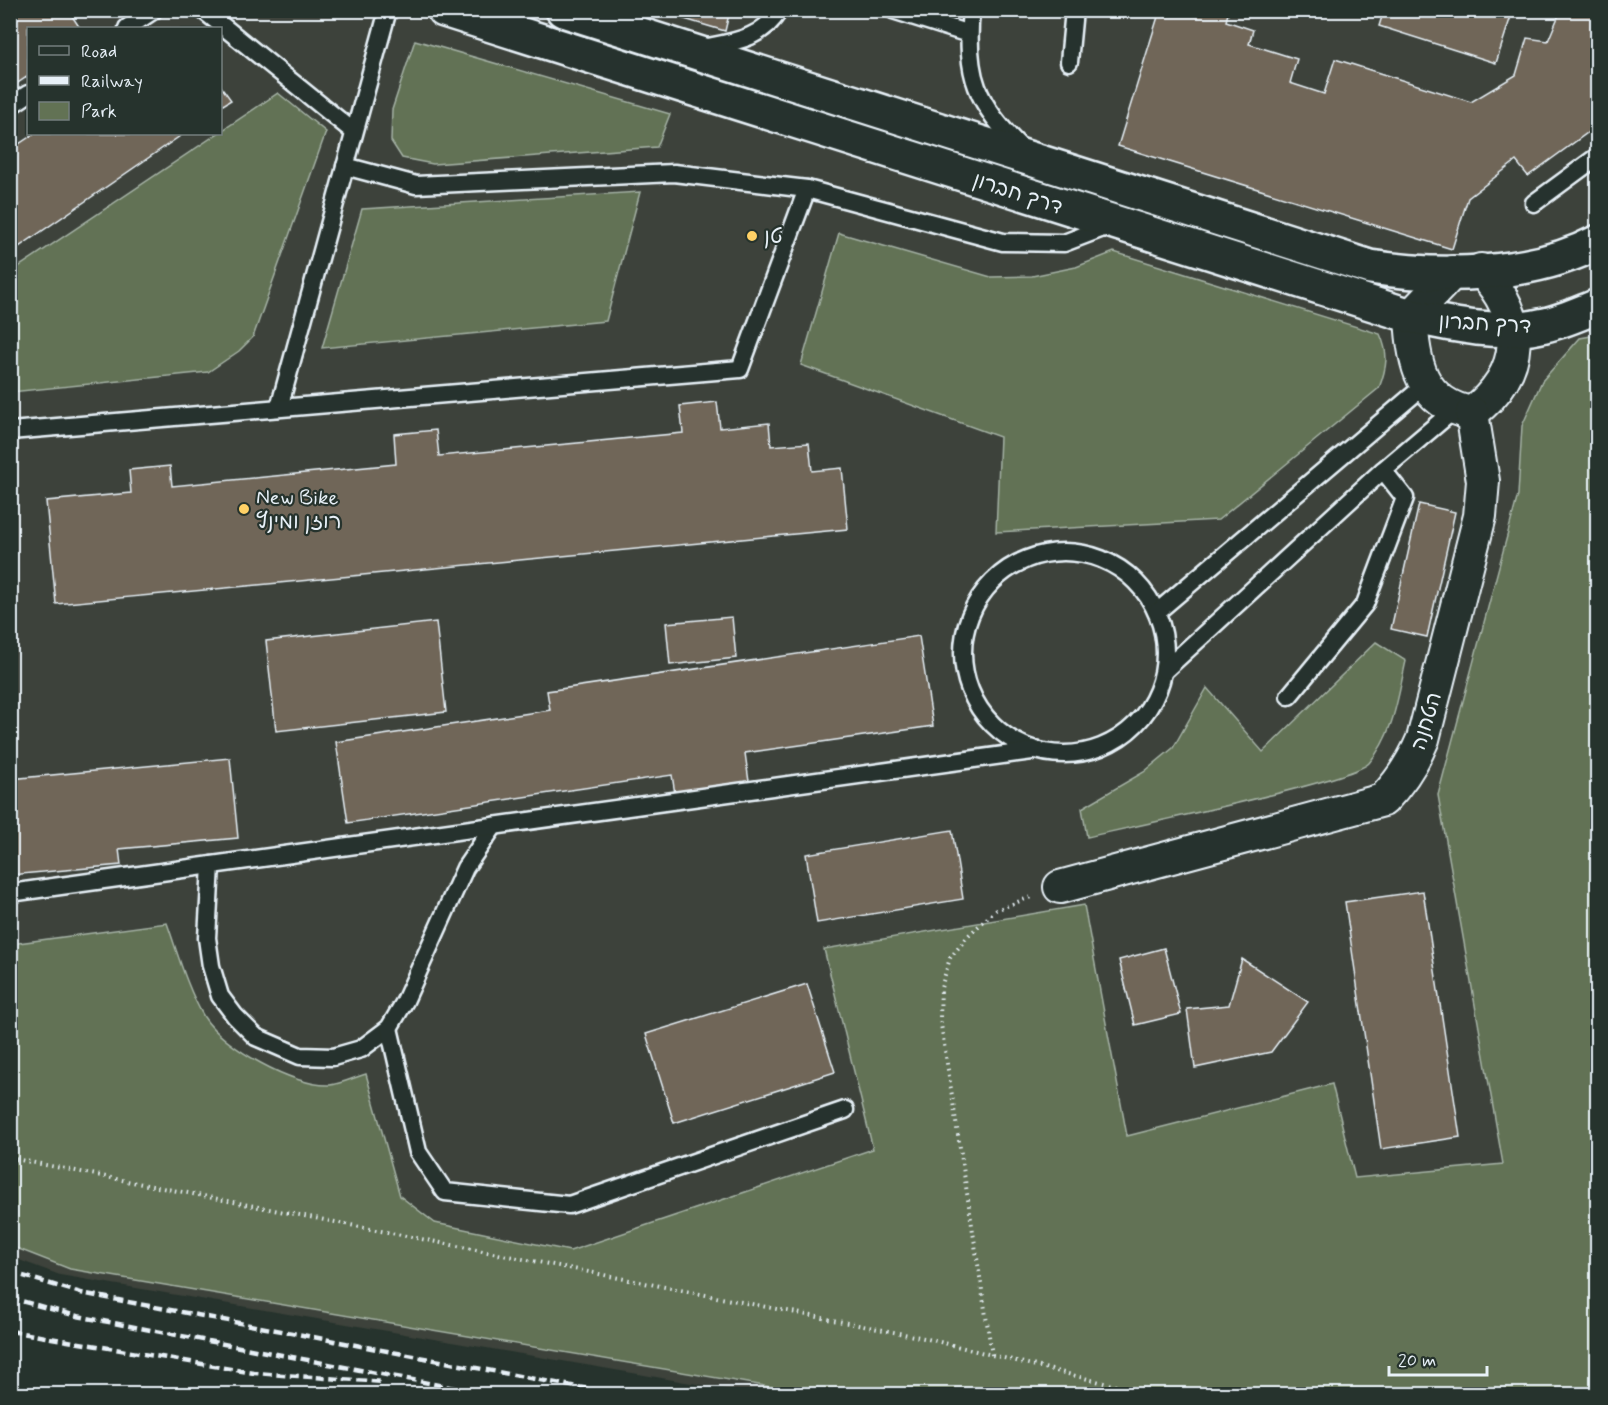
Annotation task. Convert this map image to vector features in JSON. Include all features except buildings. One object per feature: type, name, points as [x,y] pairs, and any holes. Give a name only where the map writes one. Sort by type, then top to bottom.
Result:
[{"type":"street","name":"דרך חברון","points":[[444,10],[1411,316],[1451,325],[1515,329],[1544,326],[1598,306]]},
{"type":"street","name":"דרך חברון","points":[[562,10],[1370,267],[1417,274],[1527,266],[1560,258],[1598,242]]},
{"type":"street","points":[[1467,271],[1496,286],[1506,304],[1515,329],[1513,353],[1506,373],[1492,397],[1463,411],[1438,400],[1426,384],[1413,357],[1411,316],[1467,271]]},
{"type":"street","name":"הטחנה","points":[[1060,887],[1383,800],[1396,785],[1412,766],[1423,740],[1480,516],[1483,481],[1463,411]]},
{"type":"lane","points":[[128,27],[154,10]]},
{"type":"lane","points":[[203,10],[354,132]]},
{"type":"lane","points":[[279,408],[388,10]]},
{"type":"lane","points":[[689,51],[752,37],[772,23],[779,10]]},
{"type":"lane","points":[[893,10],[969,34]]},
{"type":"lane","points":[[971,10],[969,34],[975,88],[995,122],[1033,160]]},
{"type":"lane","points":[[1069,62],[1074,10]]},
{"type":"lane","points":[[10,106],[27,95]]},
{"type":"lane","points":[[1534,203],[1598,156]]},
{"type":"lane","points":[[345,166],[416,185],[674,173],[807,189],[1003,242],[1064,243],[1115,224]]},
{"type":"lane","points":[[10,431],[740,369],[807,189]]},
{"type":"lane","points":[[1157,612],[1426,384]]},
{"type":"lane","points":[[1165,670],[1383,470],[1463,411]]},
{"type":"lane","points":[[1290,696],[1365,604],[1405,498],[1383,470]]},
{"type":"lane","points":[[10,893],[1032,751],[1078,755],[1112,745],[1142,720],[1160,689],[1165,670],[1164,635],[1157,612],[1137,582],[1106,560],[1071,551],[1043,553],[1010,566],[988,584],[969,614],[962,643],[969,693],[989,723],[1032,751]]},
{"type":"lane","points":[[211,865],[207,938],[211,966],[220,996],[235,1016],[256,1037],[300,1056],[333,1057],[361,1049],[389,1028],[405,1001],[465,868],[494,826]]},
{"type":"lane","points":[[389,1028],[418,1152],[445,1192],[569,1205],[845,1110]]},
{"type":"path","points":[[992,1355],[940,1018],[941,988],[950,958],[969,935],[996,910],[1060,887]]},
{"type":"path","points":[[10,1158],[924,1338],[1148,1395]]},
{"type":"shaded area","points":[[11,11],[1597,11],[1597,1394],[755,1394],[60,1275],[11,1257]]},
{"type":"green space","points":[[415,40],[670,114],[657,147],[433,164],[402,158],[391,141],[392,110]]},
{"type":"green space","points":[[278,93],[326,132],[253,337],[239,351],[208,372],[11,392],[11,272],[215,135],[222,135],[222,131]]},
{"type":"green space","points":[[640,192],[606,321],[322,348],[362,209]]},
{"type":"green space","points":[[839,233],[991,277],[1032,276],[1076,267],[1114,252],[1380,334],[1386,354],[1384,374],[1379,388],[1218,520],[996,532],[1000,437],[801,365]]},
{"type":"green space","points":[[1597,335],[1597,1394],[812,1394],[70,1269],[11,1246],[11,944],[167,923],[183,971],[198,1006],[213,1029],[227,1041],[279,1072],[315,1084],[330,1085],[366,1074],[400,1196],[435,1223],[570,1251],[873,1149],[824,949],[1084,905],[1127,1136],[1332,1084],[1355,1178],[1503,1164],[1438,795],[1518,495],[1522,426],[1542,381],[1580,338]]},
{"type":"green space","points":[[1376,642],[1406,661],[1390,727],[1369,763],[1354,771],[1283,792],[1087,837],[1082,808],[1144,772],[1173,748],[1207,688],[1263,752]]},
{"type":"railway","points":[[10,1272],[81,1293],[614,1394]]},
{"type":"railway","points":[[10,1298],[77,1316],[486,1394]]},
{"type":"railway","points":[[10,1331],[254,1373],[384,1382]]},
{"type":"place","name":"טן","points":[[752,236]]},
{"type":"place","name":"New Bike רוזן ומינץ","points":[[244,509]]}]
